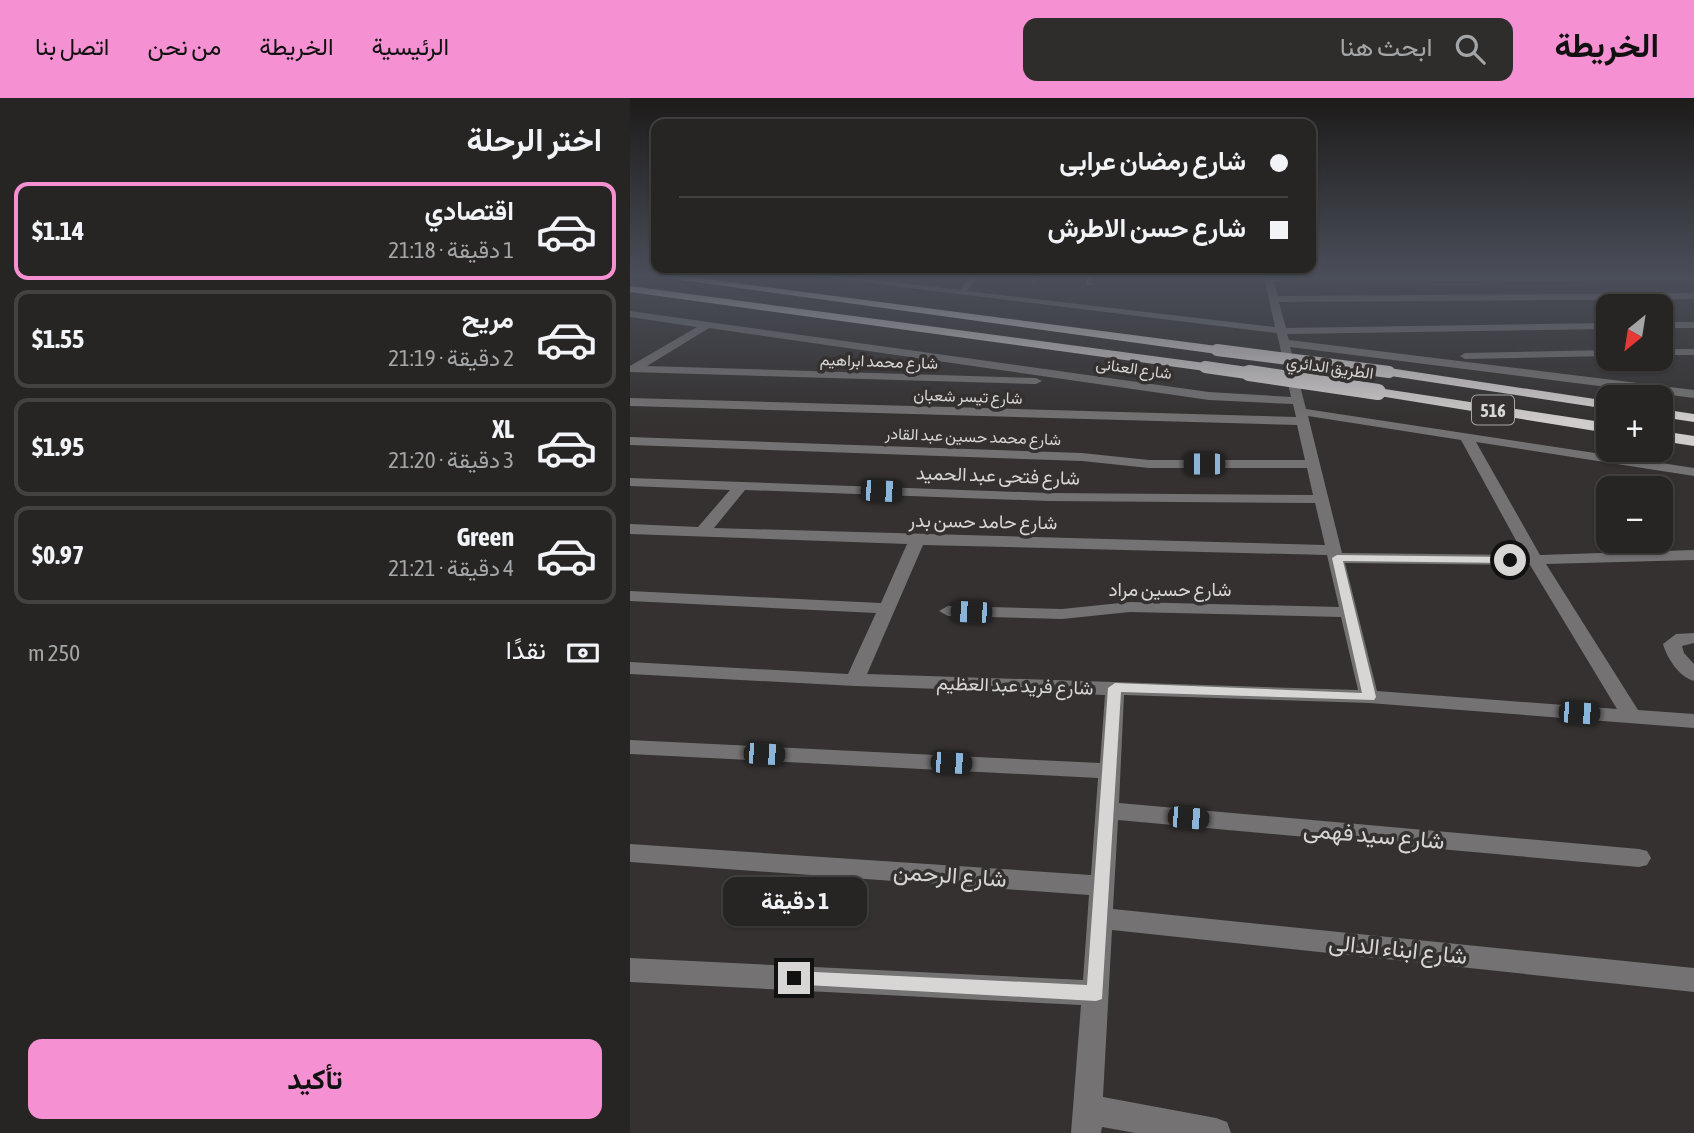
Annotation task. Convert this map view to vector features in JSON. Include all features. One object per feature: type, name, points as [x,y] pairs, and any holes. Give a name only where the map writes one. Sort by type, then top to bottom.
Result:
[{"type":"highway","name":"الطريق الدائري","points":[[891,324],[1378,392],[1596,426]]},
{"type":"highway","name":"الطريق الدائري","points":[[1027,324],[1389,372],[1596,403]]},
{"type":"highway","points":[[1673,415],[1694,418]]},
{"type":"highway","points":[[1673,438],[1694,441]]},
{"type":"street","name":"شارع العنانى","points":[[702,324],[1209,396],[1694,472]]},
{"type":"street","points":[[1187,324],[1405,357],[1657,390],[1694,391]]},
{"type":"street","points":[[1280,324],[1303,411],[1369,697]]},
{"type":"street","points":[[633,369],[707,325]]},
{"type":"street","points":[[1673,325],[1694,325]]},
{"type":"street","points":[[1283,337],[1596,326]]},
{"type":"street","points":[[1673,352],[1694,352]]},
{"type":"street","points":[[1405,357],[1596,353]]},
{"type":"street","name":"شارع محمد ابراهيم","points":[[633,369],[1127,384]]},
{"type":"street","name":"شارع تيسر شعبان","points":[[630,401],[1303,411]]},
{"type":"street","points":[[1466,437],[1535,560],[1632,716]]},
{"type":"street","name":"شارع محمد حسين عبد القادر","points":[[630,441],[1082,457],[1149,464],[1315,464]]},
{"type":"street","name":"شارع فتحى عبد الحميد","points":[[630,482],[1049,497],[1323,499]]},
{"type":"street","points":[[702,532],[741,486]]},
{"type":"street","name":"شارع حامد حسن بدر","points":[[630,529],[1535,560],[1694,555]]},
{"type":"street","points":[[855,680],[917,540]]},
{"type":"street","points":[[630,596],[887,608]]},
{"type":"street","name":"شارع حسين مراد","points":[[948,611],[1062,614],[1130,607],[1349,612]]},
{"type":"street","points":[[1694,638],[1682,638],[1672,644],[1675,654],[1694,675]]},
{"type":"street","name":"شارع فريد عبد العظيم","points":[[630,668],[855,680],[1369,697],[1694,721]]},
{"type":"street","points":[[1115,688],[1087,1121],[1216,1133]]},
{"type":"street","points":[[630,747],[1111,771]]},
{"type":"street","name":"شارع سيد فهمى","points":[[1108,811],[1639,858]]},
{"type":"street","name":"شارع الرحمن","points":[[630,853],[1103,886]]},
{"type":"street","name":"شارع ابناء الدالى","points":[[1101,918],[1694,980]]},
{"type":"street","points":[[630,970],[1096,993]]},
{"type":"route","points":[[794,978],[1096,993],[1115,688],[1369,697],[1337,558],[1510,560]]}]
